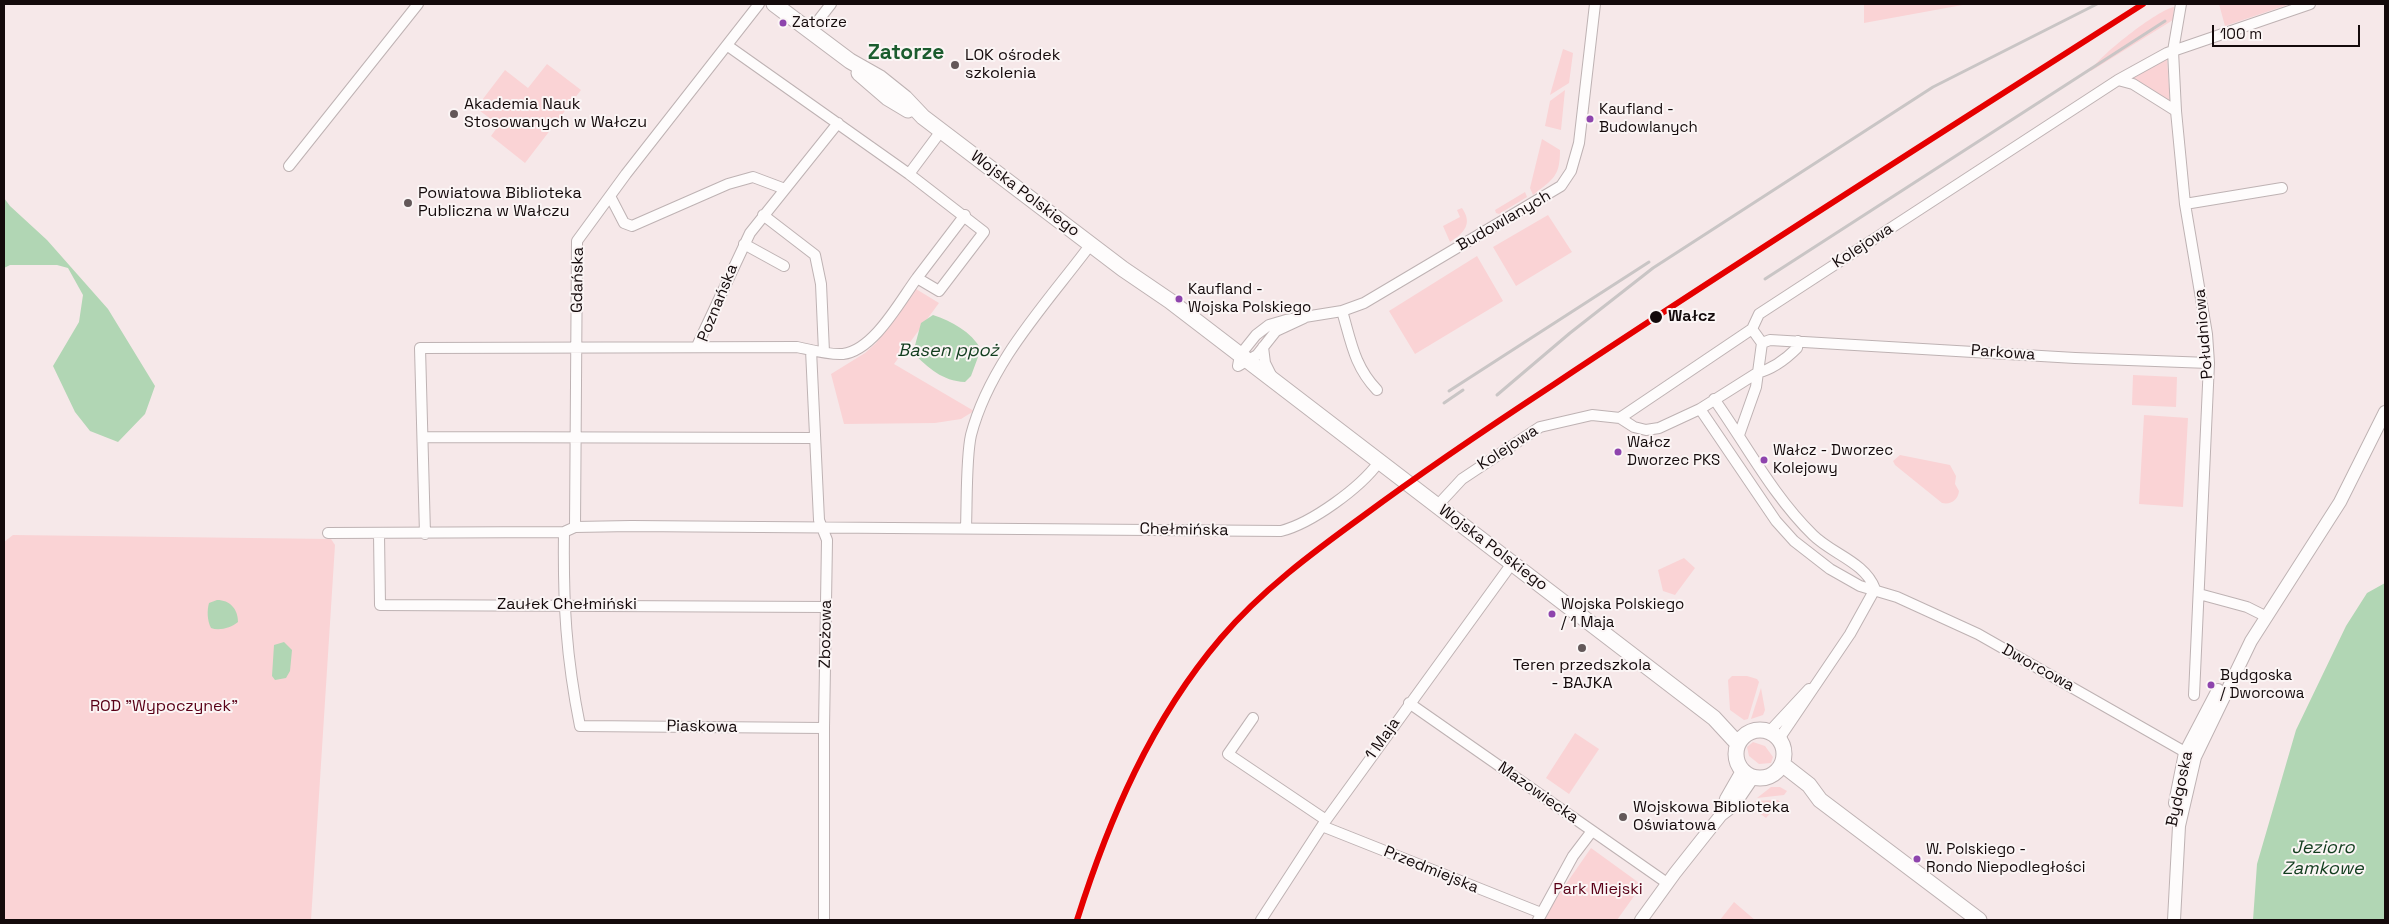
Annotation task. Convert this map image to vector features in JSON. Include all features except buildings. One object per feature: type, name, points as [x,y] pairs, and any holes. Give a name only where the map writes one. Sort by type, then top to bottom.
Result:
[{"type":"main road","name":"Wojska Polskiego","points":[[774,4],[850,61],[880,78],[905,98],[923,117],[1127,272],[1138,286],[1164,309],[1275,382],[1365,452],[1513,562],[1742,739]]},
{"type":"main road","name":"Wojska Polskiego","points":[[1242,361],[1296,410],[1365,452]]},
{"type":"main road","points":[[1762,730],[1774,736],[1783,747],[1779,769],[1761,778],[1748,774],[1737,762],[1736,753],[1742,739],[1762,730]]},
{"type":"main road","points":[[1779,769],[1809,786],[1820,800],[1979,920]]},
{"type":"street","points":[[289,166],[418,4]]},
{"type":"street","name":"Gdańska","points":[[574,527],[578,241],[610,196],[759,4]]},
{"type":"street","points":[[810,31],[831,4]]},
{"type":"street","name":"Budowlanych","points":[[1242,361],[1262,329],[1286,320],[1342,311],[1364,303],[1561,186],[1571,171],[1579,143],[1595,4]]},
{"type":"street","name":"Południowa","points":[[2181,4],[2173,51],[2176,111],[2185,204],[2207,334],[2209,363],[2194,695]]},
{"type":"street","name":"Kolejowa","points":[[1437,506],[1456,484],[1540,427],[1592,415],[1620,418],[1752,328],[1759,314],[1772,305],[2148,62],[2173,51],[2310,4]]},
{"type":"street","points":[[728,46],[909,174],[965,215],[984,232],[939,291],[917,278]]},
{"type":"street","points":[[2118,80],[2133,84],[2176,111]]},
{"type":"street","name":"Poznańska","points":[[838,123],[763,216],[744,244],[697,346],[797,348],[843,354],[857,349],[869,342],[965,215]]},
{"type":"street","points":[[909,174],[941,131]]},
{"type":"street","points":[[610,196],[624,223],[632,226],[728,184],[753,176],[785,189]]},
{"type":"street","points":[[2185,204],[2282,188]]},
{"type":"street","points":[[763,216],[815,255],[821,284],[824,352]]},
{"type":"street","points":[[744,244],[784,266]]},
{"type":"street","points":[[966,527],[971,437],[979,410],[992,383],[1013,348],[1091,244]]},
{"type":"street","points":[[1342,311],[1356,360],[1364,376],[1377,390]]},
{"type":"street","name":"Budowlanych","points":[[1242,361],[1263,347],[1276,331],[1304,318]]},
{"type":"street","points":[[1739,434],[1756,388],[1762,343],[1752,328]]},
{"type":"street","name":"Parkowa","points":[[1762,343],[1770,340],[1798,341],[2066,358],[2209,363]]},
{"type":"street","points":[[1620,418],[1634,427],[1646,430],[1660,428],[1700,409],[1757,372],[1768,370],[1787,358],[1797,348],[1798,341]]},
{"type":"street","points":[[425,534],[420,348],[697,346]]},
{"type":"street","points":[[1263,347],[1265,363],[1275,382]]},
{"type":"street","name":"Zbożowa","points":[[812,350],[814,438],[819,520],[827,540],[824,728],[824,920]]},
{"type":"street","points":[[1714,399],[1790,510],[1814,536],[1865,572],[1874,589],[1844,642],[1812,687],[1810,694],[1774,736]]},
{"type":"street","name":"Dworcowa","points":[[1700,409],[1776,521],[1794,541],[1830,569],[1860,586],[1898,597],[1978,634],[2190,755]]},
{"type":"street","name":"Bydgoska","points":[[2165,920],[2172,824],[2190,755],[2245,637],[2297,568],[2340,502],[2385,412]]},
{"type":"street","points":[[423,437],[814,438]]},
{"type":"street","name":"Chełmińska","points":[[823,528],[966,527],[1282,531],[1310,520],[1366,478],[1379,462]]},
{"type":"street","points":[[1776,521],[1790,510]]},
{"type":"street","points":[[328,533],[564,532],[574,527],[823,528]]},
{"type":"street","points":[[563,604],[564,532]]},
{"type":"street","name":"Zaułek Chełmiński","points":[[378,534],[380,605],[563,604],[826,607]]},
{"type":"street","name":"1 Maja","points":[[1261,920],[1324,823],[1409,703],[1513,562]]},
{"type":"street","points":[[2199,594],[2264,614]]},
{"type":"street","name":"Piaskowa","points":[[563,604],[567,653],[580,726],[824,728]]},
{"type":"street","name":"Mazowiecka","points":[[1409,703],[1667,883]]},
{"type":"street","name":"Przedmiejska","points":[[1253,718],[1228,754],[1324,823],[1539,917]]},
{"type":"street","name":"Bydgoska","points":[[2174,920],[2179,826],[2190,755]]},
{"type":"street","points":[[1641,920],[1667,883],[1721,815],[1726,799],[1748,774]]},
{"type":"street","points":[[1539,917],[1573,856],[1592,831]]},
{"type":"green space","points":[[1864,4],[1968,4],[1864,23]]},
{"type":"green space","points":[[2219,4],[2290,4],[2225,26]]},
{"type":"green space","points":[[2174,7],[2173,20],[2091,71],[2104,55],[2129,34],[2166,10]]},
{"type":"green space","points":[[1563,49],[1573,53],[1569,83],[1550,95]]},
{"type":"green space","points":[[2167,58],[2170,102],[2131,79],[2131,76]]},
{"type":"green space","points":[[547,64],[581,90],[525,163],[491,136],[499,125],[476,108],[505,70],[528,88]]},
{"type":"green space","points":[[1565,90],[1561,130],[1545,126],[1550,101]]},
{"type":"green space","points":[[1542,139],[1560,150],[1559,166],[1554,177],[1533,195],[1530,188]]},
{"type":"green space","points":[[1525,192],[1527,197],[1499,214],[1496,213],[1495,210]]},
{"type":"green space","points":[[1462,208],[1467,223],[1463,232],[1450,242],[1443,226],[1460,217],[1457,210]]},
{"type":"green space","points":[[1548,215],[1572,252],[1516,286],[1493,247]]},
{"type":"green space","points":[[1477,256],[1503,301],[1415,354],[1389,311]]},
{"type":"green space","points":[[916,289],[939,303],[894,364],[974,411],[961,419],[935,423],[844,424],[831,374],[865,353],[876,343]]},
{"type":"green space","points":[[2133,375],[2177,377],[2176,407],[2132,405]]},
{"type":"green space","points":[[2144,415],[2188,418],[2183,507],[2139,504]]},
{"type":"green space","points":[[1900,455],[1950,465],[1956,476],[1955,484],[1959,491],[1956,499],[1948,503],[1942,503],[1895,465],[1893,461]]},
{"type":"green space","name":"ROD \"Wypoczynek\"","points":[[13,535],[331,539],[335,545],[311,920],[4,920],[4,542]]},
{"type":"green space","points":[[1684,558],[1695,568],[1675,595],[1663,591],[1658,570]]},
{"type":"green space","points":[[1732,676],[1747,676],[1757,679],[1759,682],[1748,719],[1744,720],[1730,710],[1728,680]]},
{"type":"green space","points":[[1761,688],[1765,710],[1763,715],[1751,719]]},
{"type":"green space","points":[[1575,733],[1599,749],[1569,794],[1546,778]]},
{"type":"green space","points":[[1753,742],[1765,746],[1773,757],[1771,763],[1759,764],[1749,756],[1747,747]]},
{"type":"green space","points":[[1771,787],[1780,787],[1787,791],[1784,795],[1757,798]]},
{"type":"green space","points":[[1778,800],[1780,802],[1766,818],[1751,807],[1755,801]]},
{"type":"green space","name":"Park Miejski","points":[[1591,848],[1642,885],[1617,920],[1541,920]]},
{"type":"green space","points":[[1734,902],[1755,920],[1720,920]]},
{"type":"water","points":[[4,198],[10,206],[47,240],[108,309],[155,386],[145,414],[118,442],[90,431],[75,412],[53,366],[79,322],[83,295],[68,268],[57,265],[10,265],[4,268]]},
{"type":"water","name":"Basen ppoż","points":[[933,315],[947,320],[960,328],[972,337],[981,349],[971,376],[965,382],[949,379],[930,369],[913,353],[921,323]]},
{"type":"water","name":"Jezioro Zamkowe","points":[[2385,583],[2385,920],[2253,920],[2257,864],[2296,730],[2346,626],[2367,593]]},
{"type":"water","points":[[217,600],[226,602],[235,609],[238,622],[225,628],[211,628],[208,618],[208,606],[209,603]]},
{"type":"water","points":[[284,642],[292,650],[290,671],[286,678],[275,680],[272,676],[274,645]]},
{"type":"railway","points":[[1497,395],[1570,333],[1653,268],[1933,87],[2097,4]]},
{"type":"railway","points":[[1765,279],[2165,21]]},
{"type":"railway","points":[[1449,391],[1649,262]]},
{"type":"railway","points":[[1444,403],[1463,390]]},
{"type":"transit line","points":[[1077,920],[1118,808],[1153,737],[1173,702],[1221,638],[1270,588],[1306,558],[1433,465],[1626,336],[2143,4]]},
{"type":"place","name":"Zatorze","points":[[783,23]]},
{"type":"place","name":"LOK ośrodek szkolenia","points":[[955,65]]},
{"type":"place","name":"Akademia Nauk Stosowanych w Wałczu","points":[[454,114]]},
{"type":"place","name":"Kaufland - Budowlanych","points":[[1590,119]]},
{"type":"place","name":"Powiatowa Biblioteka Publiczna w Wałczu","points":[[408,203]]},
{"type":"place","name":"Kaufland - Wojska Polskiego","points":[[1179,299]]},
{"type":"place","name":"Wałcz","points":[[1656,317]]},
{"type":"place","name":"Wałcz Dworzec PKS","points":[[1618,452]]},
{"type":"place","name":"Wałcz - Dworzec Kolejowy","points":[[1764,460]]},
{"type":"place","name":"Wojska Polskiego / 1 Maja","points":[[1552,614]]},
{"type":"place","name":"Teren przedszkola - BAJKA","points":[[1582,648]]},
{"type":"place","name":"Bydgoska / Dworcowa","points":[[2211,685]]},
{"type":"place","name":"Wojskowa Biblioteka Oświatowa","points":[[1623,817]]},
{"type":"place","name":"W. Polskiego - Rondo Niepodległości","points":[[1917,859]]},
{"type":"district","name":"Zatorze","points":[[906,53]]}]
